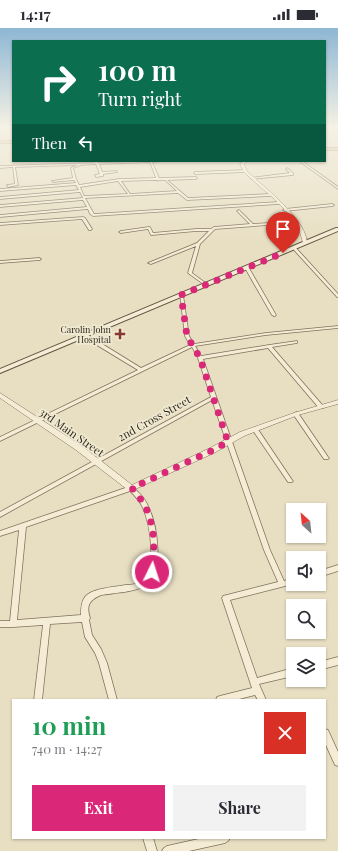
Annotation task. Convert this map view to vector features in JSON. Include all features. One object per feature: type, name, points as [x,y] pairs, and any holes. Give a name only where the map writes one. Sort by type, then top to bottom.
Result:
[{"type":"main road","points":[[0,370],[338,229]]},
{"type":"street","points":[[0,167],[49,165]]},
{"type":"street","points":[[77,165],[72,168],[75,179],[88,208],[93,215]]},
{"type":"street","points":[[98,165],[101,173]]},
{"type":"street","points":[[152,165],[158,180]]},
{"type":"street","points":[[243,165],[245,171],[270,194],[296,222],[305,237],[305,243]]},
{"type":"street","points":[[306,165],[338,188]]},
{"type":"street","points":[[0,186],[17,185],[14,167]]},
{"type":"street","points":[[252,178],[292,174],[287,169]]},
{"type":"street","points":[[195,173],[245,171]]},
{"type":"street","points":[[101,173],[116,172]]},
{"type":"street","points":[[96,176],[102,176],[101,173]]},
{"type":"street","points":[[0,190],[78,185],[119,180],[166,180],[196,178]]},
{"type":"street","points":[[53,181],[75,179]]},
{"type":"street","points":[[119,180],[130,195]]},
{"type":"street","points":[[166,180],[185,198],[190,199],[270,194]]},
{"type":"street","points":[[0,198],[80,191]]},
{"type":"street","points":[[0,206],[84,198],[178,192]]},
{"type":"street","points":[[40,203],[43,212]]},
{"type":"street","points":[[0,224],[83,218],[93,215],[279,203]]},
{"type":"street","points":[[285,210],[332,205]]},
{"type":"street","points":[[0,216],[88,208]]},
{"type":"street","points":[[239,212],[252,224]]},
{"type":"street","points":[[83,218],[90,229]]},
{"type":"street","points":[[150,263],[198,244],[211,230],[217,227],[296,222]]},
{"type":"street","points":[[121,232],[149,228],[152,234],[211,230]]},
{"type":"street","points":[[198,244],[190,272],[206,285]]},
{"type":"street","points":[[295,248],[338,296]]},
{"type":"street","points":[[0,262],[39,259]]},
{"type":"street","points":[[247,268],[274,314]]},
{"type":"street","points":[[181,295],[187,336],[200,358],[228,442],[267,550],[282,584]]},
{"type":"street","points":[[0,439],[193,345],[266,334],[338,326]]},
{"type":"street","points":[[84,335],[142,370]]},
{"type":"street","points":[[200,358],[295,342]]},
{"type":"street","points":[[268,346],[321,407]]},
{"type":"street","name":"3rd Main Street","points":[[0,395],[79,448],[132,488]]},
{"type":"street","name":"2nd Cross Street","points":[[0,515],[214,397]]},
{"type":"street","points":[[0,534],[132,488],[255,429],[296,414],[338,402]]},
{"type":"street","points":[[296,414],[326,458]]},
{"type":"street","points":[[255,429],[290,482]]},
{"type":"street","points":[[113,699],[97,650],[88,636],[85,604],[89,597],[97,593],[124,590],[144,583],[152,572],[154,559],[153,534],[146,507],[132,488]]},
{"type":"street","points":[[13,624],[23,526]]},
{"type":"street","points":[[326,572],[338,568]]},
{"type":"street","points":[[262,699],[226,598],[286,583]]},
{"type":"street","points":[[0,624],[86,618]]},
{"type":"street","points":[[38,699],[47,621]]},
{"type":"street","points":[[326,664],[338,661]]},
{"type":"street","points":[[223,699],[286,675]]},
{"type":"street","points":[[326,735],[338,762]]},
{"type":"street","points":[[148,839],[152,851]]},
{"type":"street","points":[[166,851],[220,839]]},
{"type":"place","name":"Carolin John Hospital","points":[[120,334]]},
{"type":"route","points":[[152,572],[154,559],[153,534],[146,507],[132,488],[228,442],[200,358],[187,336],[181,295],[283,253]]}]
